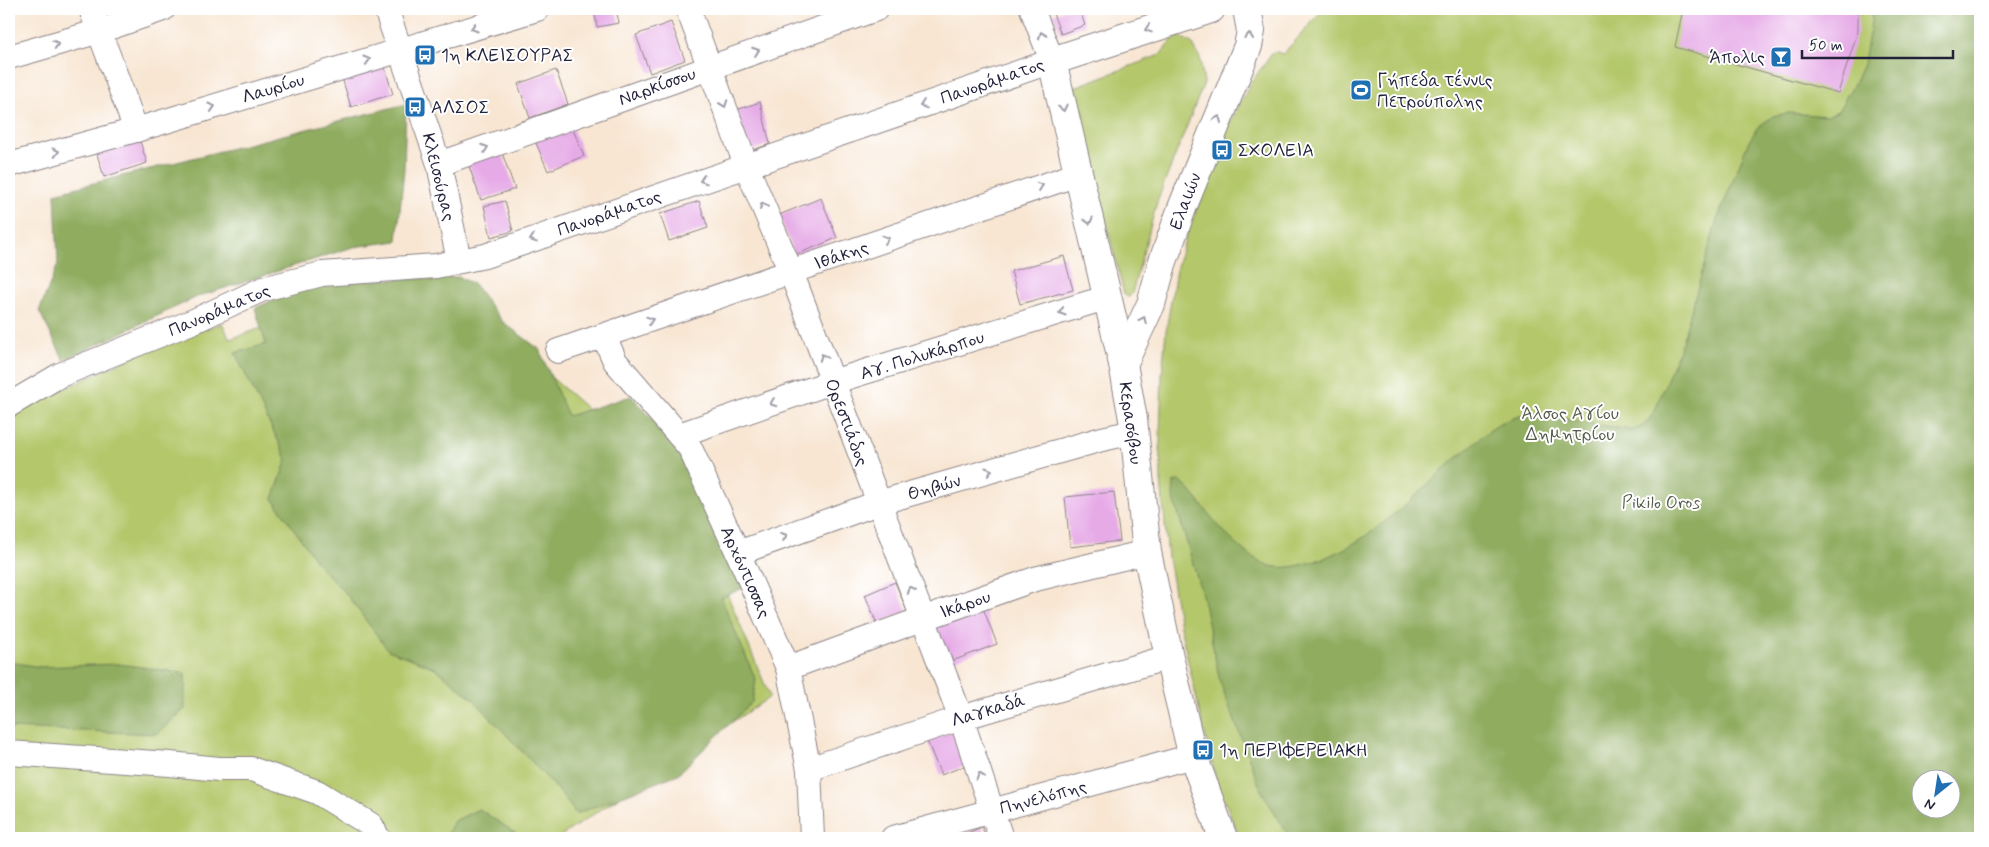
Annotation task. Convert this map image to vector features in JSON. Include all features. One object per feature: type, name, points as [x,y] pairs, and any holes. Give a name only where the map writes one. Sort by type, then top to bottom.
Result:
[{"type":"street","points":[[91,9],[136,130]]},
{"type":"street","points":[[9,57],[100,31],[163,9]]},
{"type":"street","name":"Κλεισούρας","points":[[386,9],[439,164],[459,262]]},
{"type":"street","name":"Λαυρίου","points":[[9,165],[136,130],[537,9]]},
{"type":"street","name":"Ορεστιάδος","points":[[688,9],[746,165],[790,272],[961,718],[1001,838]]},
{"type":"street","name":"Ναρκίσσου","points":[[439,164],[876,9]]},
{"type":"street","name":"Κερασόβου","points":[[1032,9],[1052,61],[1123,364],[1134,432],[1147,552],[1169,657],[1193,756],[1223,838]]},
{"type":"street","name":"Πανοράματος","points":[[9,405],[60,375],[194,321],[263,289],[322,274],[436,266],[459,262],[494,252],[1052,61],[1211,9]]},
{"type":"street","name":"Ελαιών","points":[[1123,364],[1151,304],[1162,264],[1182,208],[1248,46],[1250,31],[1248,9]]},
{"type":"street","name":"Ιθάκης","points":[[558,351],[1078,174]]},
{"type":"street","name":"Αγ. Πολυκάρπου","points":[[679,435],[832,382],[1092,302],[1109,299]]},
{"type":"street","name":"Αρχόντισσας","points":[[604,336],[615,361],[690,448],[738,552],[788,668],[809,769],[812,838]]},
{"type":"street","name":"Θηβών","points":[[738,552],[878,502],[1102,439],[1134,432]]},
{"type":"street","name":"Ικάρου","points":[[788,668],[1035,580],[1147,552]]},
{"type":"street","name":"Λαγκαδά","points":[[809,769],[961,718],[1169,657]]},
{"type":"street","points":[[9,753],[219,769],[251,769],[317,792],[370,825],[378,838]]},
{"type":"street","name":"Πηνελόπης","points":[[893,838],[1193,756]]},
{"type":"green space","name":"Pikilo Oros","points":[[1324,9],[1980,9],[1980,838],[1240,838],[1217,783],[1180,626],[1168,558],[1161,480],[1162,375],[1166,331],[1176,270],[1186,236],[1229,124],[1252,81],[1274,51],[1283,54]]},
{"type":"green space","name":"Pikilo Oros","points":[[1871,9],[1980,9],[1980,838],[1290,838],[1261,790],[1220,682],[1203,598],[1173,496],[1174,482],[1179,481],[1183,483],[1229,537],[1251,556],[1272,566],[1291,567],[1324,558],[1368,534],[1409,501],[1485,434],[1512,418],[1535,414],[1632,430],[1641,427],[1648,421],[1656,408],[1683,339],[1717,220],[1748,143],[1757,128],[1773,116],[1789,113],[1827,116],[1838,111],[1864,62],[1871,22]]},
{"type":"green space","points":[[1179,36],[1192,43],[1200,58],[1204,83],[1158,199],[1132,293],[1127,297],[1124,294],[1077,108],[1074,93],[1075,87],[1160,55],[1172,40]]},
{"type":"green space","points":[[406,104],[404,169],[397,241],[353,247],[197,297],[64,360],[39,311],[58,264],[55,193]]},
{"type":"green space","points":[[458,277],[474,284],[503,322],[539,349],[568,416],[631,396],[687,455],[745,587],[721,598],[756,680],[752,702],[678,774],[576,814],[560,792],[472,698],[435,668],[388,650],[347,595],[318,564],[273,499],[287,459],[235,353],[266,344],[255,308],[285,295],[328,282]]},
{"type":"green space","points":[[356,295],[517,347],[687,497],[770,697],[561,836],[562,838],[9,838],[9,418],[43,399],[149,349],[222,323],[230,339]]},
{"type":"green space","points":[[9,662],[40,667],[118,664],[185,673],[185,709],[157,734],[9,728]]},
{"type":"green space","points":[[479,809],[523,838],[445,838],[454,821]]},
{"type":"building","points":[[594,9],[616,9],[619,23],[597,27]]},
{"type":"building","points":[[1068,9],[1079,9],[1085,25],[1061,34],[1053,14]]},
{"type":"building","name":"Άπολις","points":[[1683,9],[1858,9],[1858,31],[1838,93],[1675,47]]},
{"type":"building","points":[[671,22],[685,60],[650,73],[636,35]]},
{"type":"building","points":[[384,65],[393,94],[351,107],[342,78]]},
{"type":"building","points":[[556,70],[568,104],[530,118],[518,84]]},
{"type":"building","points":[[760,102],[770,144],[747,152],[736,110]]},
{"type":"building","points":[[569,120],[584,156],[548,171],[533,136]]},
{"type":"building","points":[[139,138],[147,163],[104,177],[96,151]]},
{"type":"building","points":[[501,150],[515,189],[481,200],[467,161]]},
{"type":"building","points":[[821,198],[837,238],[795,255],[779,215]]},
{"type":"building","points":[[505,201],[513,231],[491,237],[484,206]]},
{"type":"building","points":[[699,201],[708,228],[669,241],[660,214]]},
{"type":"building","points":[[1064,256],[1073,290],[1020,304],[1011,271]]},
{"type":"building","points":[[1114,492],[1120,541],[1070,547],[1065,497]]},
{"type":"building","points":[[895,582],[907,611],[877,624],[865,595]]},
{"type":"building","points":[[983,608],[997,644],[947,663],[933,627]]},
{"type":"building","points":[[953,731],[967,765],[941,775],[927,741]]},
{"type":"building","points":[[982,827],[986,838],[955,838]]},
{"type":"place","name":"1η ΚΛΕΙΣΟΥΡΑΣ","points":[[425,55]]},
{"type":"place","name":"Άπολις","points":[[1781,57]]},
{"type":"place","name":"Γήπεδα τέννις Πετρούπολης","points":[[1361,90]]},
{"type":"place","name":"ΑΛΣΟΣ","points":[[415,107]]},
{"type":"place","name":"ΣΧΟΛΕΙΑ","points":[[1222,150]]},
{"type":"place","name":"1η ΠΕΡΙΦΕΡΕΙΑΚΗ","points":[[1203,750]]},
{"type":"park label","name":"Άλσος Αγίου Δημητρίου","points":[[1570,423]]}]
